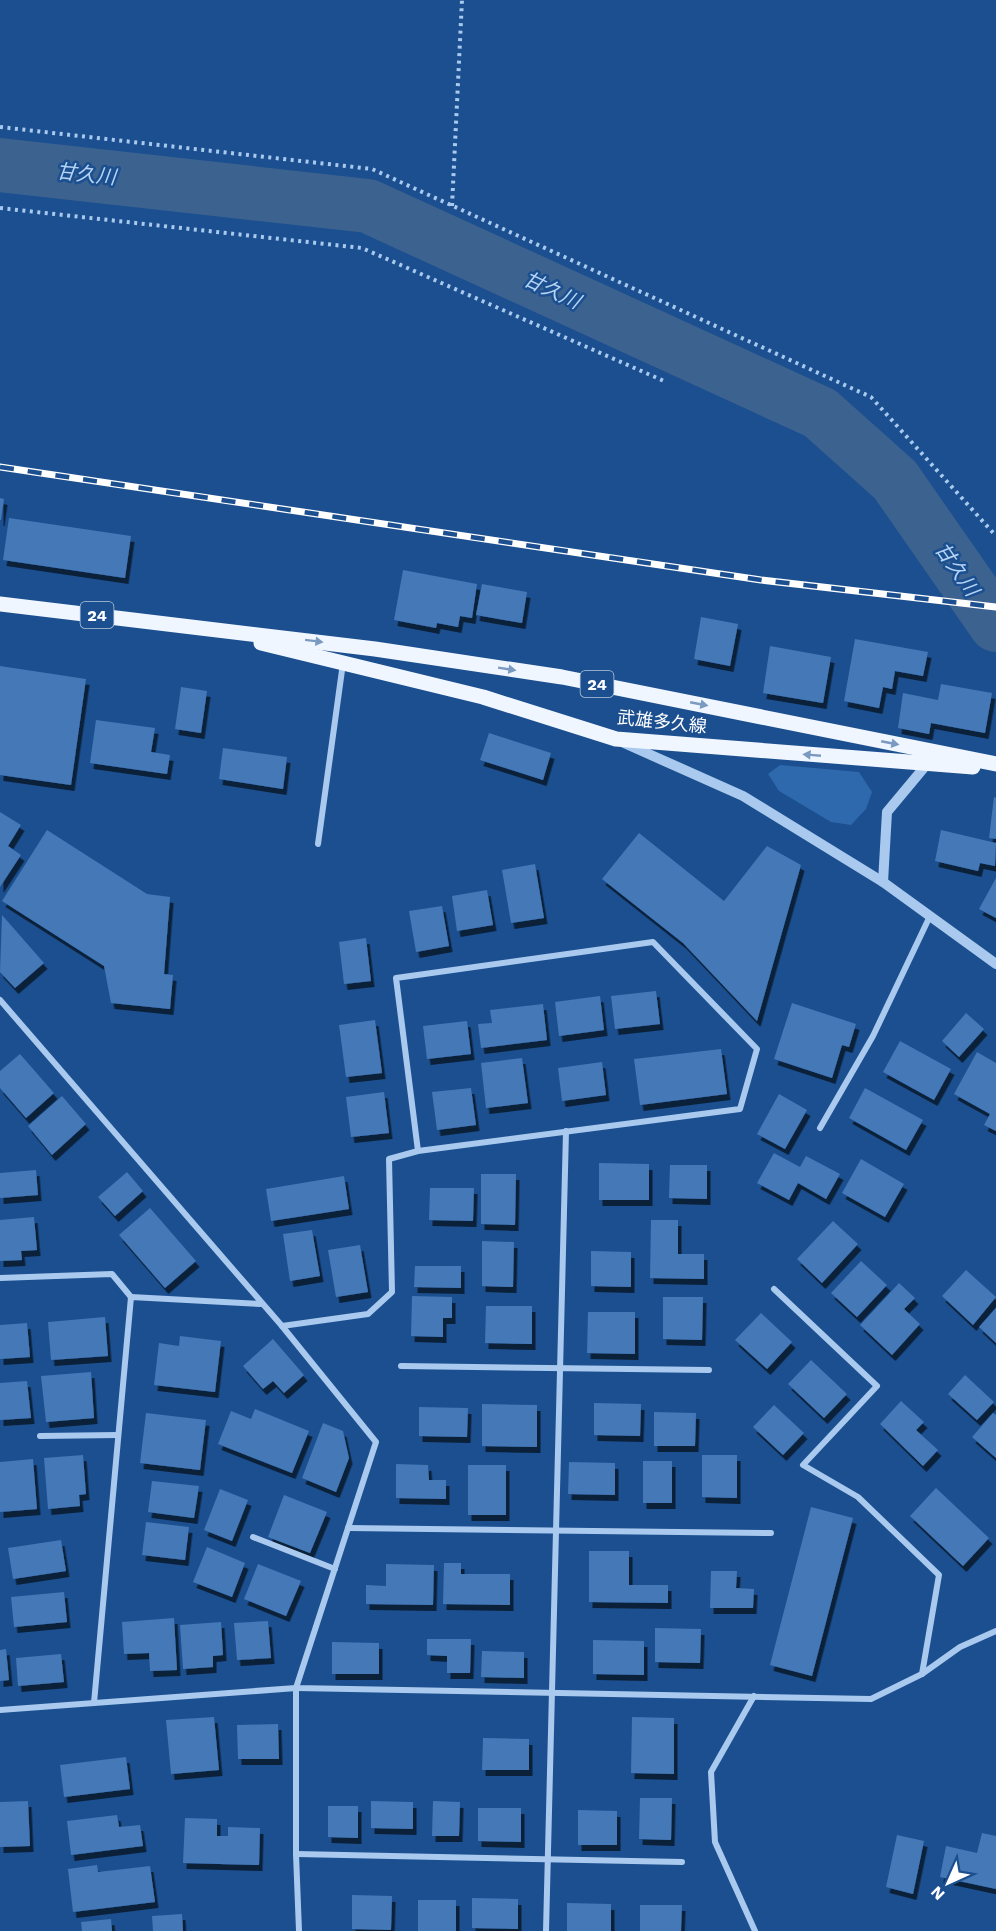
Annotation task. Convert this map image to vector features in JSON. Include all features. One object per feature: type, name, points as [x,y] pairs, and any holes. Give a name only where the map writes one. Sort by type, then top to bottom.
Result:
[{"type":"main road","name":"武雄多久線","points":[[0,604],[375,649],[562,677],[996,764]]},
{"type":"main road","name":"武雄多久線","points":[[194,627],[483,697],[616,739],[996,768]]},
{"type":"street","points":[[318,844],[343,663]]},
{"type":"street","points":[[616,739],[744,796],[883,882],[996,964]]},
{"type":"street","points":[[883,882],[887,812],[927,764]]},
{"type":"street","points":[[820,1128],[873,1036],[930,915]]},
{"type":"street","points":[[282,1326],[368,1314],[392,1292],[389,1159],[418,1150],[740,1109],[757,1049],[653,942],[396,978],[418,1150]]},
{"type":"street","points":[[0,1000],[282,1326],[376,1442],[296,1688],[296,1854],[299,1931]]},
{"type":"street","points":[[546,1931],[566,1131]]},
{"type":"street","points":[[0,1278],[112,1274],[131,1297],[94,1702]]},
{"type":"street","points":[[774,1289],[877,1386],[803,1465],[858,1497],[939,1575],[922,1674]]},
{"type":"street","points":[[131,1297],[261,1304]]},
{"type":"street","points":[[401,1366],[709,1370]]},
{"type":"street","points":[[40,1436],[118,1435]]},
{"type":"street","points":[[348,1528],[771,1533]]},
{"type":"street","points":[[253,1537],[335,1569]]},
{"type":"street","points":[[0,1710],[296,1688],[871,1699],[922,1674],[960,1647],[995,1631]]},
{"type":"street","points":[[754,1696],[711,1772],[715,1842],[755,1931]]},
{"type":"street","points":[[296,1854],[682,1862]]},
{"type":"path","points":[[452,206],[462,0]]},
{"type":"path","points":[[0,127],[372,169],[871,397],[996,536]]},
{"type":"path","points":[[0,208],[362,248],[664,381]]},
{"type":"shaded area","points":[[780,765],[859,772],[872,792],[866,809],[851,825],[831,822],[779,791],[768,774]]},
{"type":"building","points":[[0,498],[4,499],[1,520],[0,520]]},
{"type":"building","points":[[9,518],[131,536],[125,578],[3,560]]},
{"type":"building","points":[[403,570],[477,584],[472,618],[460,616],[458,627],[437,623],[436,628],[394,620]]},
{"type":"building","points":[[482,584],[527,592],[522,623],[476,615]]},
{"type":"building","points":[[701,617],[738,624],[730,666],[694,659]]},
{"type":"building","points":[[855,639],[928,652],[923,676],[895,671],[892,689],[883,687],[879,708],[844,701]]},
{"type":"building","points":[[770,646],[831,657],[823,703],[763,693]]},
{"type":"building","points":[[0,666],[86,679],[71,785],[0,775]]},
{"type":"building","points":[[941,684],[992,693],[985,733],[931,723],[929,734],[898,728],[903,693],[938,700]]},
{"type":"building","points":[[181,687],[207,691],[201,733],[175,729]]},
{"type":"building","points":[[96,720],[155,728],[151,752],[170,755],[167,774],[90,763]]},
{"type":"building","points":[[489,733],[551,753],[543,780],[480,760]]},
{"type":"building","points":[[223,748],[287,757],[283,789],[219,779]]},
{"type":"building","points":[[994,797],[996,798],[996,839],[989,838]]},
{"type":"building","points":[[0,812],[21,825],[8,846],[21,855],[0,887]]},
{"type":"building","points":[[47,830],[147,894],[170,897],[164,974],[173,975],[170,1009],[111,1003],[104,966],[2,901]]},
{"type":"building","points":[[941,830],[996,843],[995,866],[980,863],[978,871],[935,861]]},
{"type":"building","points":[[639,833],[724,901],[767,846],[801,865],[757,1021],[683,943],[602,879]]},
{"type":"building","points":[[535,864],[544,918],[511,923],[502,870]]},
{"type":"building","points":[[996,878],[996,918],[979,909]]},
{"type":"building","points":[[487,890],[493,925],[457,931],[452,896]]},
{"type":"building","points":[[442,906],[449,946],[416,952],[409,911]]},
{"type":"building","points":[[2,915],[44,963],[15,988],[0,972]]},
{"type":"building","points":[[366,938],[371,981],[344,984],[339,942]]},
{"type":"building","points":[[656,991],[660,1024],[615,1029],[611,996]]},
{"type":"building","points":[[600,996],[604,1030],[559,1036],[555,1002]]},
{"type":"building","points":[[792,1003],[856,1024],[849,1047],[842,1045],[832,1078],[774,1059]]},
{"type":"building","points":[[543,1004],[547,1040],[481,1048],[478,1024],[492,1023],[490,1010]]},
{"type":"building","points":[[966,1013],[984,1029],[959,1057],[942,1041]]},
{"type":"building","points":[[375,1020],[382,1073],[346,1077],[339,1025]]},
{"type":"building","points":[[467,1021],[471,1054],[427,1059],[423,1026]]},
{"type":"building","points":[[900,1041],[951,1069],[934,1100],[883,1072]]},
{"type":"building","points":[[721,1049],[727,1094],[640,1105],[634,1059]]},
{"type":"building","points":[[977,1052],[996,1063],[996,1131],[984,1125],[990,1114],[954,1094]]},
{"type":"building","points":[[20,1054],[54,1093],[26,1118],[0,1088],[0,1071]]},
{"type":"building","points":[[522,1058],[528,1103],[486,1108],[481,1063]]},
{"type":"building","points":[[602,1062],[606,1095],[562,1101],[558,1068]]},
{"type":"building","points":[[471,1088],[476,1125],[437,1130],[432,1092]]},
{"type":"building","points":[[865,1088],[923,1120],[906,1150],[849,1118]]},
{"type":"building","points":[[384,1092],[389,1133],[351,1137],[346,1097]]},
{"type":"building","points":[[779,1094],[807,1110],[785,1149],[757,1134]]},
{"type":"building","points":[[62,1096],[86,1124],[52,1155],[28,1126]]},
{"type":"building","points":[[774,1153],[800,1167],[806,1156],[840,1174],[826,1199],[798,1183],[789,1200],[757,1183]]},
{"type":"building","points":[[861,1159],[904,1184],[885,1217],[842,1193]]},
{"type":"building","points":[[599,1163],[649,1164],[649,1200],[599,1200]]},
{"type":"building","points":[[670,1165],[707,1165],[707,1199],[669,1198]]},
{"type":"building","points":[[36,1170],[38,1195],[0,1198],[0,1173]]},
{"type":"building","points":[[127,1172],[143,1191],[115,1216],[98,1197]]},
{"type":"building","points":[[481,1174],[516,1174],[515,1225],[481,1224]]},
{"type":"building","points":[[344,1176],[349,1209],[271,1221],[266,1189]]},
{"type":"building","points":[[430,1188],[474,1188],[473,1221],[429,1220]]},
{"type":"building","points":[[150,1208],[196,1261],[165,1288],[119,1235]]},
{"type":"building","points":[[34,1217],[37,1250],[21,1251],[22,1260],[0,1261],[0,1220]]},
{"type":"building","points":[[651,1220],[678,1220],[678,1254],[704,1254],[704,1279],[650,1278]]},
{"type":"building","points":[[833,1221],[858,1244],[822,1283],[797,1259]]},
{"type":"building","points":[[312,1230],[320,1276],[290,1281],[283,1234]]},
{"type":"building","points":[[482,1241],[514,1242],[513,1287],[482,1286]]},
{"type":"building","points":[[360,1245],[368,1292],[336,1297],[328,1250]]},
{"type":"building","points":[[591,1251],[631,1252],[631,1287],[591,1286]]},
{"type":"building","points":[[861,1261],[887,1285],[857,1317],[831,1293]]},
{"type":"building","points":[[415,1266],[461,1266],[461,1288],[414,1287]]},
{"type":"building","points":[[966,1270],[996,1297],[973,1325],[942,1296]]},
{"type":"building","points":[[899,1283],[915,1298],[904,1309],[920,1324],[892,1355],[860,1325]]},
{"type":"building","points":[[412,1296],[452,1297],[452,1318],[443,1318],[443,1337],[411,1336]]},
{"type":"building","points":[[663,1297],[703,1297],[702,1340],[663,1339]]},
{"type":"building","points":[[486,1306],[532,1306],[532,1344],[485,1343]]},
{"type":"building","points":[[996,1308],[996,1343],[979,1327]]},
{"type":"building","points":[[588,1312],[635,1312],[635,1354],[587,1353]]},
{"type":"building","points":[[761,1313],[792,1342],[767,1369],[735,1340]]},
{"type":"building","points":[[105,1317],[108,1356],[51,1360],[48,1322]]},
{"type":"building","points":[[27,1323],[30,1357],[0,1359],[0,1325]]},
{"type":"building","points":[[180,1336],[221,1341],[215,1392],[154,1385],[159,1343],[179,1346]]},
{"type":"building","points":[[273,1339],[304,1375],[284,1393],[273,1381],[263,1389],[243,1366]]},
{"type":"building","points":[[811,1360],[847,1394],[824,1418],[788,1384]]},
{"type":"building","points":[[91,1372],[94,1418],[46,1422],[41,1376]]},
{"type":"building","points":[[965,1375],[994,1402],[977,1420],[948,1394]]},
{"type":"building","points":[[27,1381],[31,1418],[0,1420],[0,1383]]},
{"type":"building","points":[[901,1401],[924,1422],[916,1430],[938,1450],[923,1466],[880,1424]]},
{"type":"building","points":[[594,1403],[641,1404],[640,1436],[594,1435]]},
{"type":"building","points":[[482,1404],[537,1405],[537,1447],[482,1446]]},
{"type":"building","points":[[774,1405],[804,1433],[783,1455],[753,1427]]},
{"type":"building","points":[[419,1407],[468,1408],[467,1437],[419,1436]]},
{"type":"building","points":[[255,1409],[309,1431],[292,1473],[218,1444],[231,1411],[251,1419]]},
{"type":"building","points":[[654,1412],[696,1413],[695,1446],[654,1446]]},
{"type":"building","points":[[146,1413],[206,1420],[200,1470],[140,1463]]},
{"type":"building","points":[[993,1413],[996,1415],[996,1458],[972,1437]]},
{"type":"building","points":[[323,1423],[343,1431],[349,1458],[336,1492],[302,1478]]},
{"type":"building","points":[[83,1455],[86,1494],[79,1495],[80,1506],[48,1509],[44,1458]]},
{"type":"building","points":[[702,1455],[737,1455],[737,1498],[702,1497]]},
{"type":"building","points":[[33,1459],[37,1509],[0,1512],[0,1462]]},
{"type":"building","points":[[643,1461],[672,1461],[672,1503],[643,1503]]},
{"type":"building","points":[[569,1462],[615,1463],[615,1495],[568,1494]]},
{"type":"building","points":[[396,1464],[428,1465],[429,1480],[446,1480],[446,1499],[396,1498]]},
{"type":"building","points":[[468,1465],[506,1465],[506,1515],[468,1515]]},
{"type":"building","points":[[152,1481],[199,1486],[194,1518],[148,1512]]},
{"type":"building","points":[[936,1488],[989,1538],[963,1566],[910,1516]]},
{"type":"building","points":[[220,1489],[248,1500],[232,1541],[204,1530]]},
{"type":"building","points":[[284,1495],[327,1512],[310,1553],[268,1537]]},
{"type":"building","points":[[811,1507],[853,1518],[812,1676],[770,1665]]},
{"type":"building","points":[[146,1522],[189,1527],[185,1560],[142,1555]]},
{"type":"building","points":[[61,1540],[66,1571],[13,1579],[8,1548]]},
{"type":"building","points":[[207,1547],[245,1563],[232,1597],[193,1582]]},
{"type":"building","points":[[589,1551],[629,1551],[629,1585],[668,1585],[668,1603],[589,1602]]},
{"type":"building","points":[[444,1563],[461,1563],[461,1574],[510,1574],[510,1605],[443,1604]]},
{"type":"building","points":[[258,1564],[301,1581],[286,1616],[244,1599]]},
{"type":"building","points":[[386,1564],[434,1565],[433,1605],[366,1604],[366,1585],[386,1586]]},
{"type":"building","points":[[711,1571],[737,1571],[736,1588],[754,1589],[753,1608],[710,1608]]},
{"type":"building","points":[[64,1592],[67,1622],[14,1627],[11,1597]]},
{"type":"building","points":[[174,1618],[177,1670],[150,1671],[149,1653],[124,1654],[122,1622]]},
{"type":"building","points":[[268,1621],[271,1658],[237,1660],[234,1623]]},
{"type":"building","points":[[221,1622],[223,1655],[213,1656],[213,1667],[183,1669],[180,1625]]},
{"type":"building","points":[[655,1628],[701,1629],[700,1663],[655,1662]]},
{"type":"building","points":[[427,1639],[471,1639],[470,1673],[447,1673],[447,1656],[427,1655]]},
{"type":"building","points":[[593,1640],[644,1641],[644,1675],[593,1674]]},
{"type":"building","points":[[332,1642],[379,1643],[379,1674],[332,1674]]},
{"type":"building","points":[[6,1649],[9,1680],[0,1681],[0,1650]]},
{"type":"building","points":[[482,1651],[524,1652],[524,1678],[481,1677]]},
{"type":"building","points":[[61,1654],[64,1682],[18,1686],[16,1658]]},
{"type":"building","points":[[214,1717],[219,1770],[171,1774],[166,1720]]},
{"type":"building","points":[[632,1717],[674,1718],[674,1774],[631,1773]]},
{"type":"building","points":[[278,1724],[279,1759],[238,1759],[237,1725]]},
{"type":"building","points":[[483,1738],[529,1739],[529,1770],[482,1770]]},
{"type":"building","points":[[126,1757],[130,1789],[64,1797],[60,1765]]},
{"type":"building","points":[[640,1798],[672,1798],[671,1840],[639,1839]]},
{"type":"building","points":[[28,1801],[30,1846],[0,1847],[0,1802]]},
{"type":"building","points":[[371,1801],[413,1802],[413,1829],[371,1828]]},
{"type":"building","points":[[433,1801],[460,1802],[459,1836],[432,1836]]},
{"type":"building","points":[[328,1806],[358,1806],[358,1838],[328,1837]]},
{"type":"building","points":[[478,1808],[521,1808],[521,1842],[478,1841]]},
{"type":"building","points":[[578,1810],[617,1811],[617,1845],[578,1845]]},
{"type":"building","points":[[117,1815],[119,1827],[140,1825],[143,1846],[71,1855],[67,1821]]},
{"type":"building","points":[[185,1818],[217,1819],[217,1836],[228,1836],[228,1827],[260,1828],[259,1865],[183,1863]]},
{"type":"building","points":[[982,1833],[996,1836],[996,1889],[940,1877],[946,1846],[977,1853]]},
{"type":"building","points":[[897,1835],[924,1841],[913,1894],[886,1887]]},
{"type":"building","points":[[97,1865],[98,1872],[150,1866],[155,1902],[73,1912],[68,1869]]},
{"type":"building","points":[[352,1895],[392,1896],[391,1930],[352,1929]]},
{"type":"building","points":[[472,1898],[518,1899],[518,1929],[472,1928]]},
{"type":"building","points":[[418,1900],[456,1900],[456,1931],[418,1931]]},
{"type":"building","points":[[567,1903],[611,1904],[611,1931],[567,1931]]},
{"type":"building","points":[[640,1905],[682,1905],[681,1931],[640,1931]]},
{"type":"building","points":[[182,1914],[183,1931],[153,1931],[152,1916]]},
{"type":"building","points":[[111,1919],[112,1931],[82,1931],[81,1922]]},
{"type":"waterway","name":"甘久川","points":[[0,165],[368,206],[820,413],[895,480],[996,625]]},
{"type":"railway","points":[[0,467],[761,580],[996,607]]}]
